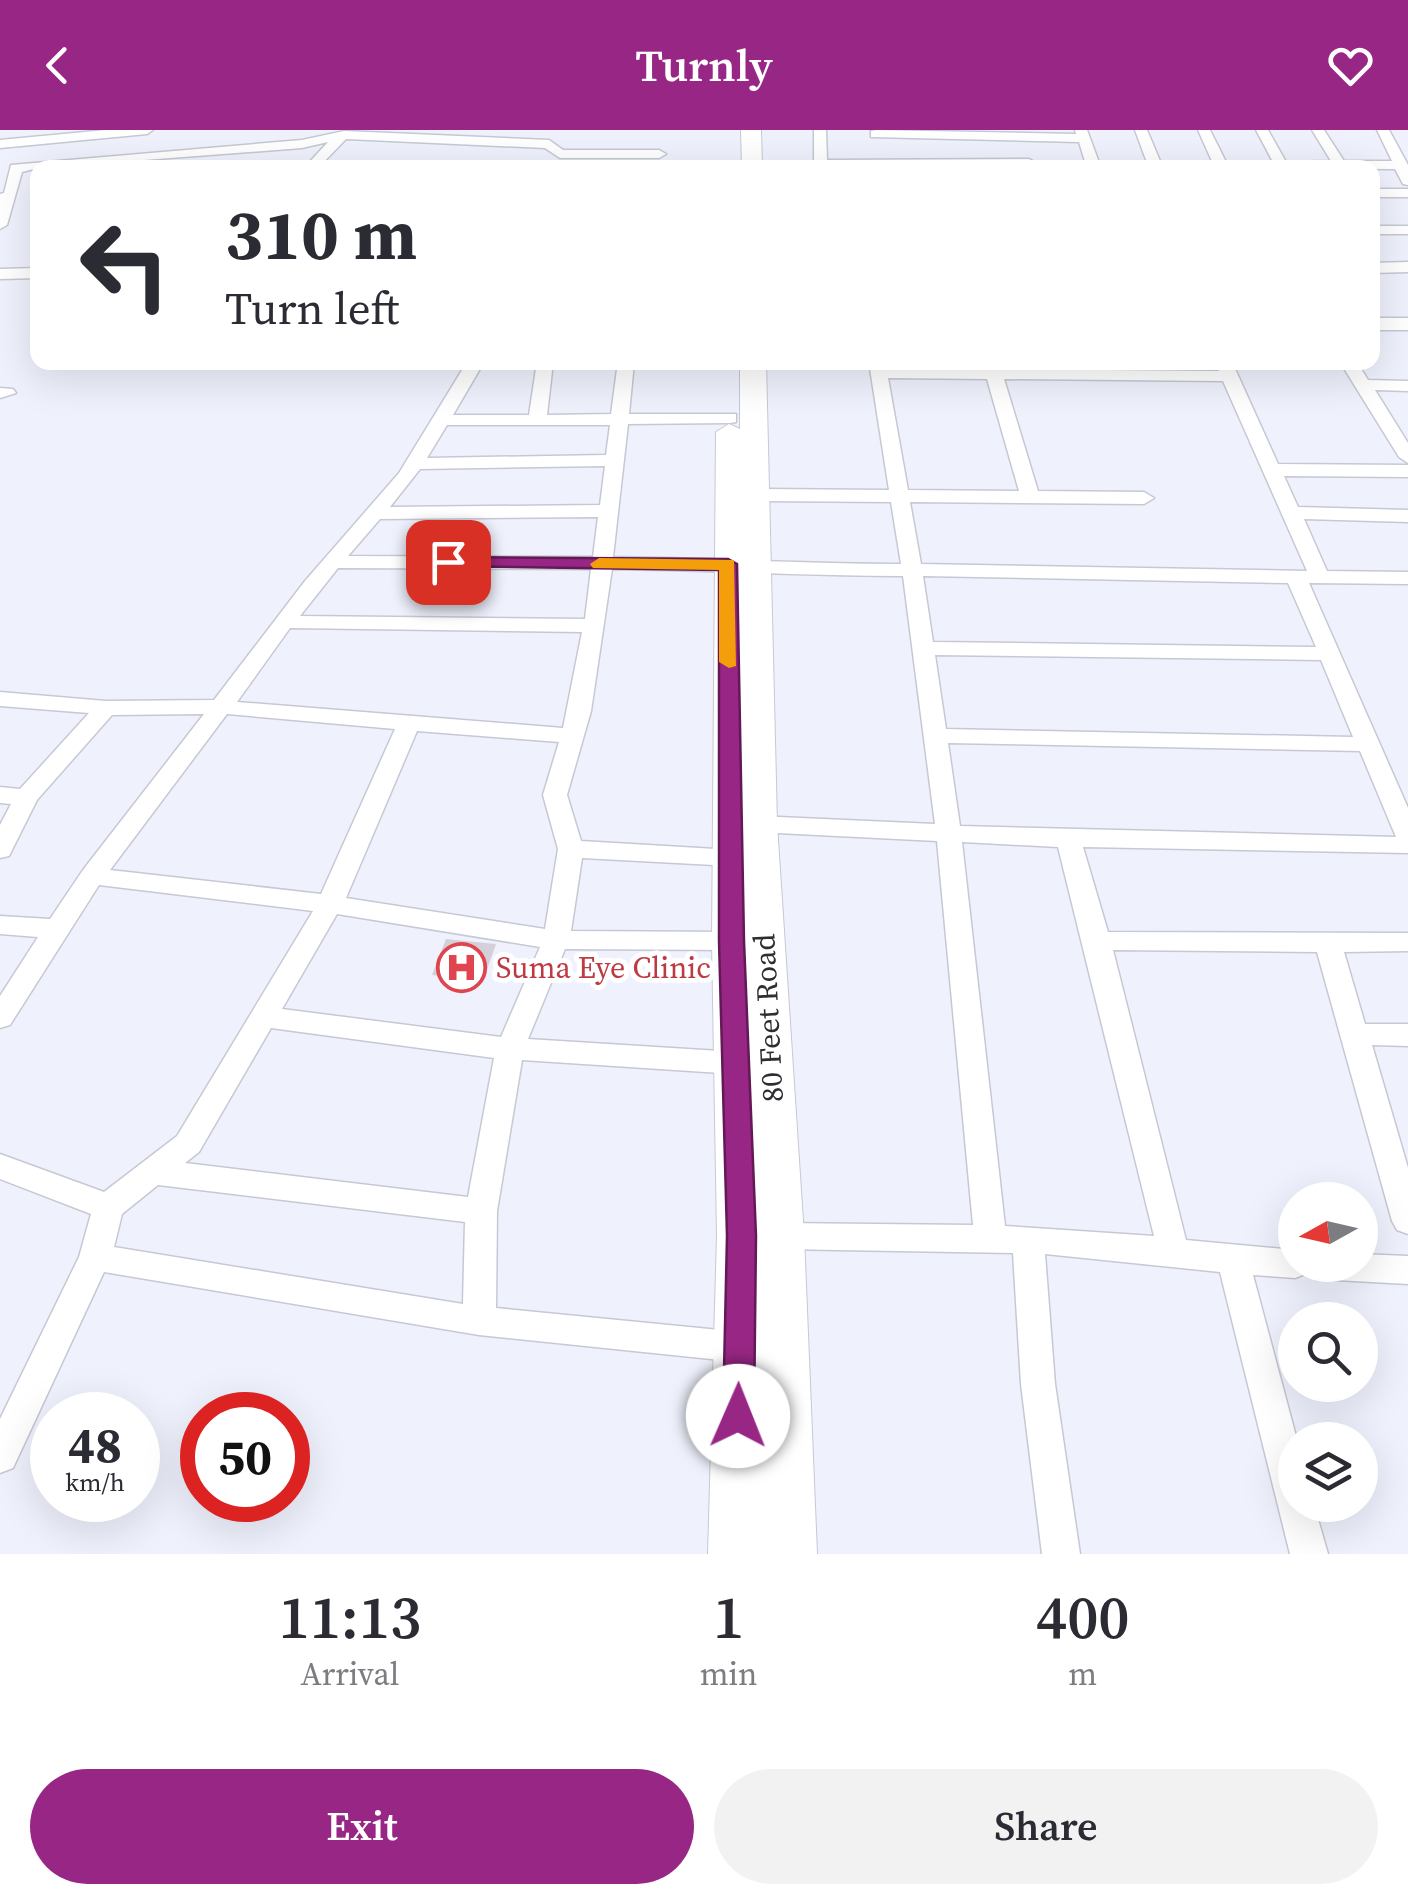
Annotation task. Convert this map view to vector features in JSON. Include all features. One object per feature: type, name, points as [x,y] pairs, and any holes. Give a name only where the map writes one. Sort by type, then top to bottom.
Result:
[{"type":"main road","points":[[751,130],[752,160]]},
{"type":"main road","name":"80 Feet Road","points":[[728,370],[780,1236],[789,1554]]},
{"type":"main road","name":"80 Feet Road","points":[[736,1554],[742,1236],[732,858],[742,567],[755,495],[754,370]]},
{"type":"street","points":[[75,155],[147,130]]},
{"type":"street","points":[[49,160],[296,130]]},
{"type":"street","points":[[820,130],[821,160]]},
{"type":"street","points":[[1142,130],[1153,160]]},
{"type":"street","points":[[1204,130],[1219,160]]},
{"type":"street","points":[[1262,130],[1279,160]]},
{"type":"street","points":[[1318,130],[1336,160]]},
{"type":"street","points":[[1383,130],[1408,181]]},
{"type":"street","points":[[875,160],[876,132],[1083,134],[1091,160]]},
{"type":"street","points":[[318,160],[346,133]]},
{"type":"street","points":[[171,160],[346,133],[549,144],[560,154],[660,154]]},
{"type":"street","points":[[1027,134],[1029,160]]},
{"type":"street","points":[[0,225],[11,196],[8,168],[23,142]]},
{"type":"street","points":[[0,144],[23,142],[107,160]]},
{"type":"street","points":[[258,147],[258,160]]},
{"type":"street","points":[[214,160],[215,151]]},
{"type":"street","points":[[1380,165],[1401,165]]},
{"type":"street","points":[[1380,193],[1408,193]]},
{"type":"street","points":[[1380,230],[1408,230]]},
{"type":"street","points":[[1380,268],[1408,267]]},
{"type":"street","points":[[0,274],[30,272]]},
{"type":"street","points":[[1380,314],[1408,314]]},
{"type":"street","points":[[1380,324],[1408,324]]},
{"type":"street","points":[[0,1018],[92,876],[284,622],[414,464],[471,370]]},
{"type":"street","points":[[537,420],[544,370]]},
{"type":"street","points":[[479,1321],[481,1211],[510,1049],[556,940],[572,849],[554,795],[572,736],[594,626],[625,370]]},
{"type":"street","points":[[878,370],[912,570],[958,900],[990,1236]]},
{"type":"street","points":[[917,370],[994,374],[1180,370]]},
{"type":"street","points":[[1226,370],[1291,513],[1330,654],[1408,836]]},
{"type":"street","points":[[1353,370],[1408,457]]},
{"type":"street","points":[[994,374],[1030,496]]},
{"type":"street","points":[[1362,385],[1408,386]]},
{"type":"street","points":[[442,420],[730,418]]},
{"type":"street","points":[[414,464],[613,460]]},
{"type":"street","points":[[1272,470],[1408,471]]},
{"type":"street","points":[[755,495],[1144,498]]},
{"type":"street","points":[[375,512],[607,510]]},
{"type":"street","points":[[1291,513],[1408,516]]},
{"type":"street","points":[[333,562],[1408,578]]},
{"type":"street","points":[[284,622],[594,626]]},
{"type":"street","points":[[923,648],[1330,654]]},
{"type":"street","points":[[0,699],[106,708],[220,707],[572,736]]},
{"type":"street","points":[[0,850],[26,797],[106,708]]},
{"type":"street","points":[[0,1456],[95,1257],[108,1207],[188,1144],[330,904],[409,723]]},
{"type":"street","points":[[935,736],[1369,744]]},
{"type":"street","points":[[0,795],[26,797]]},
{"type":"street","points":[[758,824],[1068,839],[1408,845]]},
{"type":"street","points":[[1068,839],[1173,1250]]},
{"type":"street","points":[[572,849],[732,858]]},
{"type":"street","points":[[92,876],[330,904],[556,940],[732,941]]},
{"type":"street","points":[[0,925],[58,929]]},
{"type":"street","points":[[1097,941],[1408,942]]},
{"type":"street","points":[[1328,943],[1352,1034],[1397,1144],[1408,1222]]},
{"type":"street","points":[[266,1017],[510,1049],[736,1063]]},
{"type":"street","points":[[1352,1034],[1408,1035]]},
{"type":"street","points":[[0,1166],[108,1207]]},
{"type":"street","points":[[153,1172],[481,1211]]},
{"type":"street","points":[[780,1236],[990,1236],[1028,1242],[1173,1250],[1278,1263]]},
{"type":"street","points":[[1028,1242],[1038,1384],[1062,1554]]},
{"type":"street","points":[[95,1257],[479,1321],[740,1346]]},
{"type":"street","points":[[1233,1260],[1278,1434]]},
{"type":"street","points":[[1378,1268],[1408,1270]]},
{"type":"street","points":[[1301,1522],[1309,1554]]},
{"type":"building","points":[[446,939],[496,944],[483,981],[432,975]]},
{"type":"slow traffic","points":[[599,564],[728,564],[729,662]]},
{"type":"place","name":"Suma Eye Clinic","points":[[461,967]]},
{"type":"route","points":[[448,562],[728,564],[732,941],[742,1236],[738,1416]]}]
